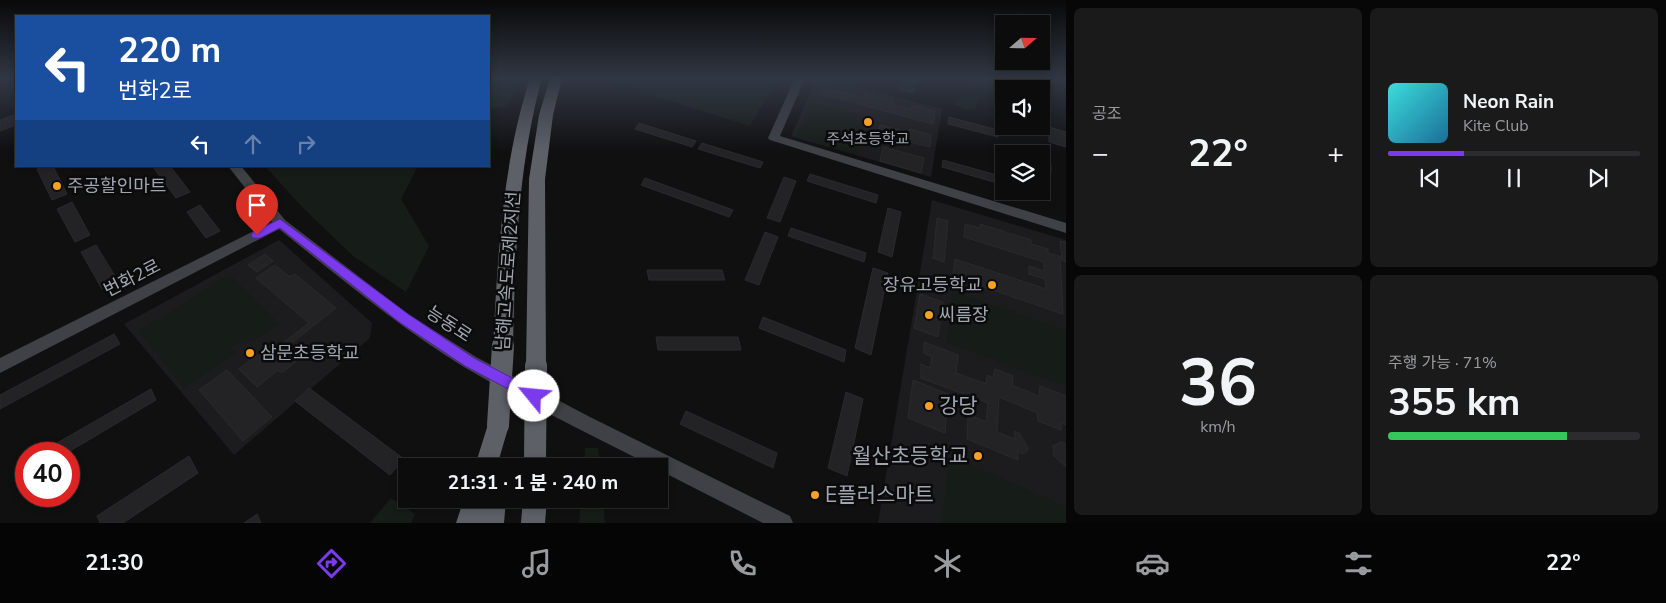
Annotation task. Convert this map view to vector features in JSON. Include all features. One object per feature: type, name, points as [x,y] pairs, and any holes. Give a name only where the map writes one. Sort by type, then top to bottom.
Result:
[{"type":"highway","name":"남해고속도로제2지선","points":[[496,458],[508,231],[516,156],[528,102]]},
{"type":"highway","name":"남해고속도로제2지선","points":[[535,458],[538,179],[546,115],[549,102]]},
{"type":"highway","points":[[488,458],[498,425]]},
{"type":"highway","points":[[468,523],[473,508]]},
{"type":"highway","points":[[492,523],[493,508]]},
{"type":"highway","points":[[534,523],[535,508]]},
{"type":"street","points":[[789,102],[774,138],[1066,228]]},
{"type":"street","name":"능동로","points":[[235,167],[280,223],[404,318],[470,362],[582,422],[783,523]]},
{"type":"street","name":"번화2로","points":[[0,366],[280,223]]},
{"type":"shaded area","points":[[490,102],[510,102],[508,107],[490,108]]},
{"type":"shaded area","points":[[675,102],[764,102],[750,126]]},
{"type":"shaded area","name":"주석초등학교","points":[[806,102],[917,102],[942,109],[931,177],[791,136]]},
{"type":"shaded area","points":[[810,102],[870,118],[858,155],[796,136]]},
{"type":"shaded area","points":[[955,102],[977,102],[975,109],[966,110],[954,104]]},
{"type":"shaded area","points":[[266,167],[417,167],[401,199],[429,246],[406,292],[353,256],[301,206]]},
{"type":"shaded area","points":[[932,200],[1066,240],[1066,523],[878,523]]},
{"type":"shaded area","name":"삼문초등학교","points":[[279,240],[372,323],[370,338],[234,455],[124,324]]},
{"type":"shaded area","points":[[230,274],[279,323],[250,343],[245,338],[231,348],[235,353],[184,388],[139,331]]},
{"type":"shaded area","points":[[952,291],[1066,330],[1066,386],[947,343]]},
{"type":"shaded area","points":[[585,448],[598,448],[599,458],[584,458]]},
{"type":"shaded area","points":[[949,459],[959,464],[960,460],[1066,507],[1066,523],[942,523]]},
{"type":"shaded area","points":[[391,498],[398,503],[398,508],[406,508],[415,514],[411,523],[370,523]]},
{"type":"shaded area","points":[[580,508],[604,508],[605,523],[579,523]]},
{"type":"building","points":[[853,102],[894,102],[893,105],[911,109],[912,105],[935,111],[933,124]]},
{"type":"building","points":[[15,114],[15,125],[0,131],[0,120]]},
{"type":"building","points":[[949,117],[995,129],[995,135],[998,135],[998,137],[948,124]]},
{"type":"building","points":[[639,123],[696,141],[692,147],[635,129]]},
{"type":"building","points":[[880,125],[908,132],[909,129],[931,135],[930,147],[878,134]]},
{"type":"building","points":[[1050,127],[1066,132],[1066,147],[1049,142]]},
{"type":"building","points":[[702,143],[763,162],[760,168],[698,149]]},
{"type":"building","points":[[883,147],[924,158],[921,173],[880,161]]},
{"type":"building","points":[[943,160],[995,174],[995,182],[942,167]]},
{"type":"building","points":[[41,167],[54,167],[67,194],[52,200],[37,169]]},
{"type":"building","points":[[153,167],[171,167],[190,192],[176,198]]},
{"type":"building","points":[[810,174],[878,195],[876,203],[807,181]]},
{"type":"building","points":[[784,177],[796,181],[780,222],[767,218]]},
{"type":"building","points":[[645,178],[733,210],[729,217],[641,185]]},
{"type":"building","points":[[72,202],[90,235],[75,242],[57,209]]},
{"type":"building","points":[[200,205],[220,231],[206,238],[187,212]]},
{"type":"building","points":[[888,208],[901,212],[892,257],[878,252]]},
{"type":"building","points":[[937,218],[948,221],[944,262],[933,258]]},
{"type":"building","points":[[965,224],[980,228],[980,224],[1031,240],[1031,244],[1048,249],[1048,253],[1060,256],[1063,314],[960,279],[960,277],[953,274],[955,259],[1046,289],[1045,279],[1029,274],[1029,266],[1044,271],[1044,262],[964,237]]},
{"type":"building","points":[[791,228],[866,253],[864,262],[788,236]]},
{"type":"building","points":[[765,232],[778,237],[759,285],[745,280]]},
{"type":"building","points":[[1060,241],[1066,242],[1066,262],[1062,261]]},
{"type":"building","points":[[96,245],[118,281],[102,289],[81,252]]},
{"type":"building","points":[[265,254],[273,261],[257,272],[248,265]]},
{"type":"building","points":[[275,265],[290,277],[295,274],[336,308],[288,346],[301,357],[282,373],[278,370],[257,387],[239,369],[275,342],[279,346],[309,323],[256,278]]},
{"type":"building","points":[[873,268],[888,273],[871,355],[855,348]]},
{"type":"building","points":[[647,270],[722,270],[725,280],[649,280]]},
{"type":"building","name":"씨름장","points":[[920,294],[943,302],[938,337],[914,328]]},
{"type":"building","points":[[763,317],[846,350],[844,362],[759,328]]},
{"type":"building","points":[[114,334],[120,344],[0,409],[0,395]]},
{"type":"building","points":[[656,337],[738,337],[741,350],[658,350]]},
{"type":"building","points":[[924,342],[958,355],[956,373],[986,384],[987,375],[993,378],[995,369],[1013,376],[1012,385],[1039,396],[1040,386],[1066,396],[1066,425],[1061,423],[1061,430],[1038,421],[1037,413],[999,397],[997,432],[1015,439],[1015,431],[1020,434],[1028,448],[1027,451],[1023,454],[1018,451],[1018,460],[967,439],[968,414],[986,422],[988,403],[921,378],[921,364],[930,368],[932,357],[924,353]]},
{"type":"building","points":[[227,370],[272,417],[243,441],[199,390]]},
{"type":"building","name":"강당","points":[[913,380],[948,394],[945,433],[908,418]]},
{"type":"building","points":[[309,388],[403,458],[398,458],[398,466],[390,475],[295,401]]},
{"type":"building","points":[[151,389],[156,400],[80,445],[80,442],[59,442]]},
{"type":"building","points":[[846,392],[863,399],[847,476],[828,468]]},
{"type":"building","points":[[686,411],[777,453],[773,468],[680,424]]},
{"type":"building","points":[[1061,442],[1066,444],[1066,467],[1054,456],[1053,446]]},
{"type":"building","points":[[189,456],[198,473],[123,523],[100,523],[97,516]]},
{"type":"building","points":[[257,514],[261,523],[244,523]]},
{"type":"place","name":"주석초등학교","points":[[868,122]]},
{"type":"place","name":"주공할인마트","points":[[57,186]]},
{"type":"place","name":"장유고등학교","points":[[992,285]]},
{"type":"place","name":"씨름장","points":[[929,315]]},
{"type":"place","name":"삼문초등학교","points":[[250,353]]},
{"type":"place","name":"강당","points":[[929,406]]},
{"type":"place","name":"월산초등학교","points":[[978,456]]},
{"type":"place","name":"E플러스마트","points":[[815,495]]},
{"type":"route","points":[[257,235],[280,223],[404,318],[470,362],[534,396]]}]
